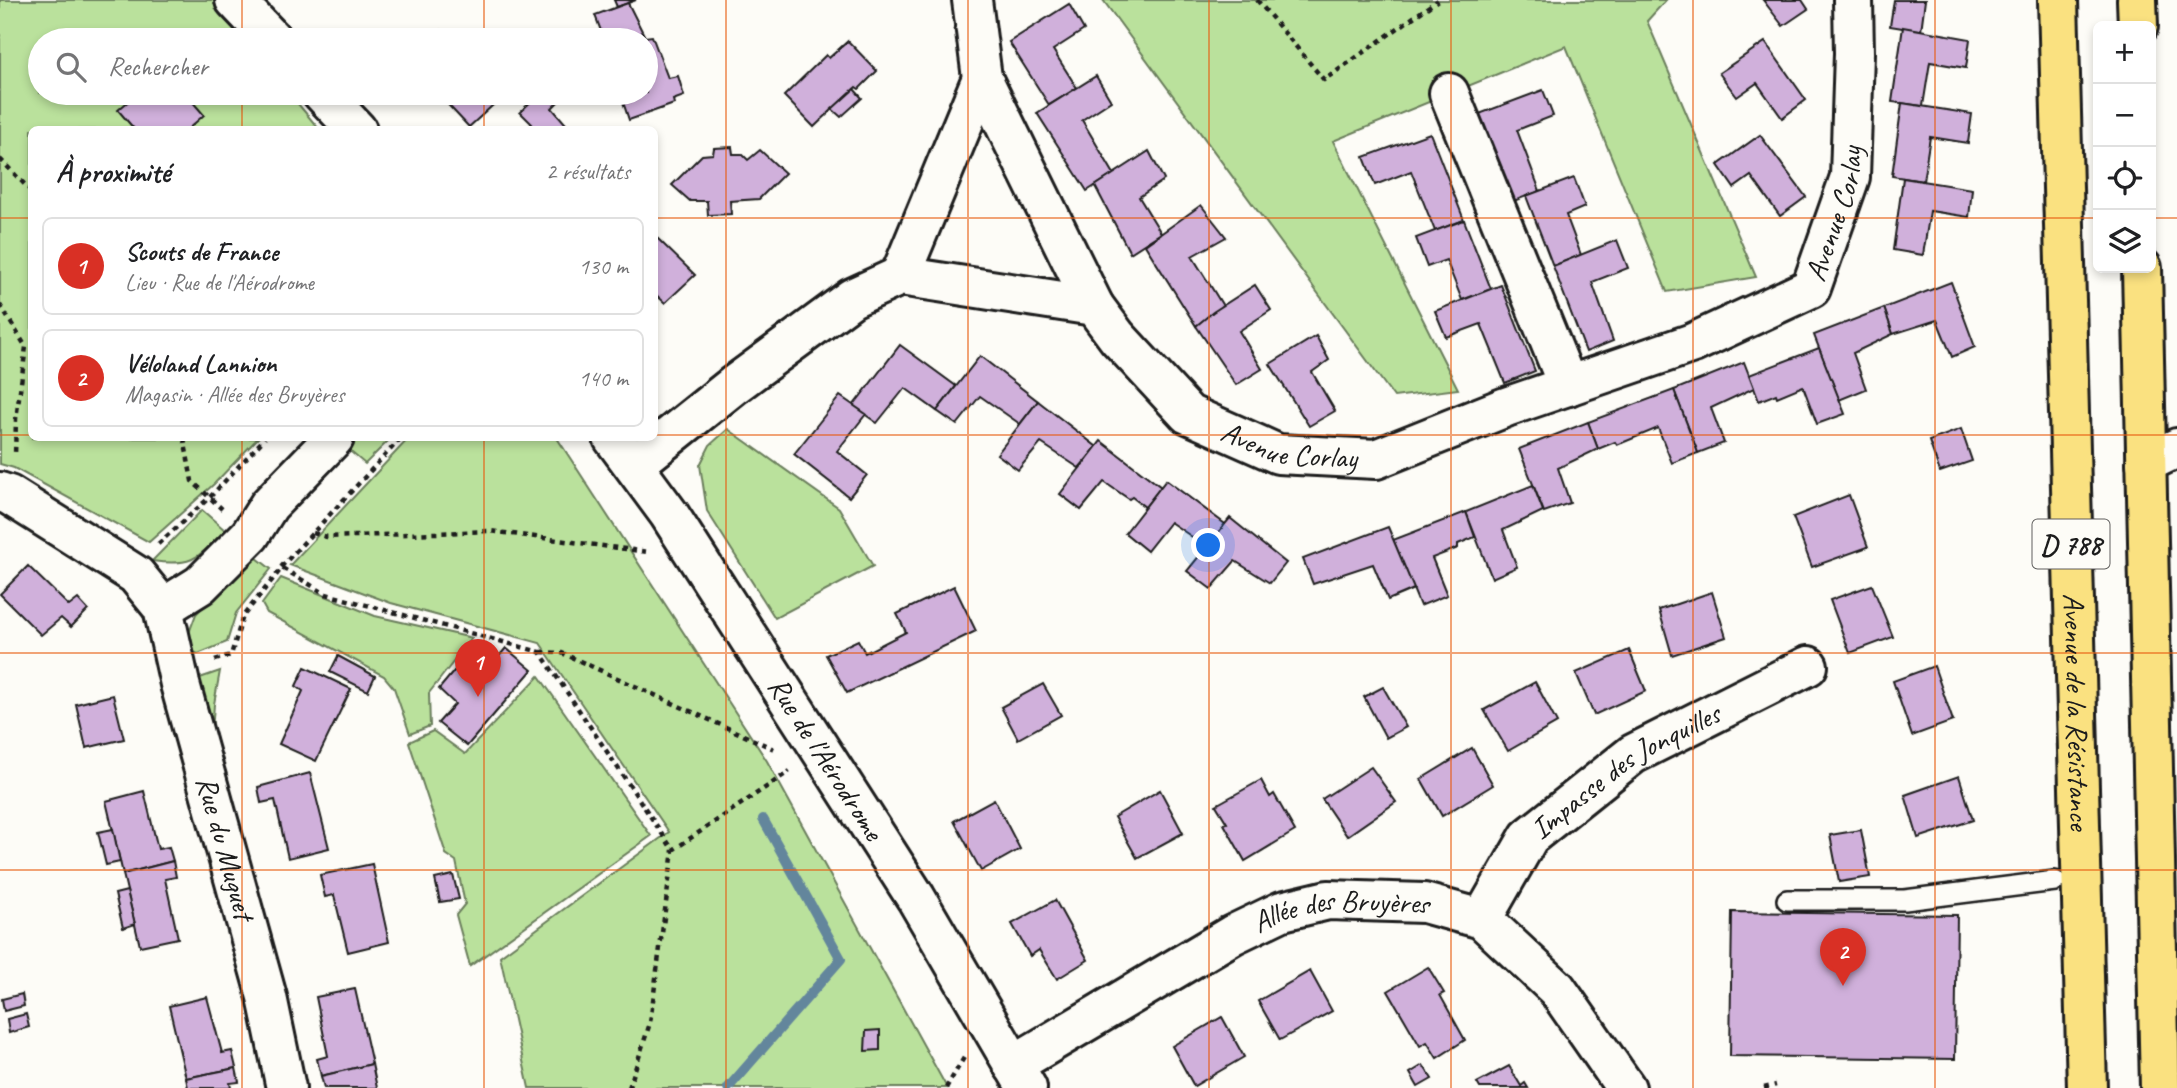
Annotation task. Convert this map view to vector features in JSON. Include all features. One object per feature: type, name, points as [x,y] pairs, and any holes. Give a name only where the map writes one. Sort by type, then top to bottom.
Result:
[{"type":"main road","name":"Avenue de la Résistance","points":[[2057,0],[2087,1088]]},
{"type":"main road","points":[[2137,0],[2138,21]]},
{"type":"main road","name":"D 788","points":[[2143,273],[2161,455],[2160,1088]]},
{"type":"street","points":[[235,0],[262,28]]},
{"type":"street","name":"Avenue Corlay","points":[[972,0],[982,78],[1094,306],[1117,337],[1188,414],[1278,454],[1376,459],[1506,407],[1693,343],[1811,288],[1850,177],[1853,0]]},
{"type":"street","name":"Avenue Corlay","points":[[900,276],[982,78]]},
{"type":"street","points":[[1449,93],[1568,386]]},
{"type":"street","points":[[333,105],[353,126]]},
{"type":"street","points":[[658,431],[734,385],[852,298],[900,276],[1094,306]]},
{"type":"street","points":[[5,493],[136,575],[163,608],[200,585],[250,535],[269,505],[331,441]]},
{"type":"street","points":[[624,451],[641,441]]},
{"type":"street","name":"Rue de l'Aérodrome","points":[[624,451],[697,558],[916,898],[1020,1076]]},
{"type":"street","name":"Rue du Muguet","points":[[163,608],[177,671],[267,997],[286,1088]]},
{"type":"street","name":"Impasse des Jonquilles","points":[[1482,919],[1530,837],[1633,754],[1808,666]]},
{"type":"street","name":"Allée des Bruyères","points":[[1020,1076],[1232,935],[1282,911],[1328,900],[1424,903],[1482,919],[1557,989],[1626,1088]]},
{"type":"lane","points":[[1787,900],[1905,900],[2055,881]]},
{"type":"path","points":[[1257,0],[1324,80],[1438,0]]},
{"type":"path","points":[[0,159],[28,188]]},
{"type":"path","points":[[0,305],[26,347],[16,419],[14,468],[5,493]]},
{"type":"path","points":[[185,441],[192,481],[282,568],[326,594],[540,652],[562,653],[775,749]]},
{"type":"path","points":[[155,547],[210,497],[262,441]]},
{"type":"path","points":[[177,671],[231,655],[243,616],[313,533],[398,441]]},
{"type":"path","points":[[313,533],[327,537],[490,531],[697,558]]},
{"type":"path","points":[[540,652],[673,849],[650,1023],[629,1088]]},
{"type":"path","points":[[673,849],[820,751]]},
{"type":"path","points":[[1764,1088],[1776,1085]]},
{"type":"green space","points":[[0,0],[214,0],[236,28],[28,28],[28,105],[299,105],[316,126],[28,126],[28,441],[255,441],[214,484],[149,542],[14,468],[0,464]]},
{"type":"green space","points":[[1103,0],[1666,0],[1647,21],[1756,277],[1667,292],[1566,46],[1333,141],[1458,389],[1394,397]]},
{"type":"green space","points":[[728,429],[839,508],[873,566],[775,618],[707,511],[700,465],[710,445]]},
{"type":"green space","points":[[351,441],[388,441],[365,464],[345,447]]},
{"type":"green space","points":[[406,441],[559,441],[767,761],[947,1088],[529,1088],[500,956],[669,832],[540,643],[391,603],[290,565]]},
{"type":"green space","points":[[202,510],[225,530],[216,540],[201,554],[186,561],[152,561]]},
{"type":"green space","points":[[257,558],[271,569],[236,613],[227,642],[198,654],[190,650],[186,641],[196,614],[248,561]]},
{"type":"green space","points":[[281,578],[375,616],[472,638],[429,693],[430,726],[410,734],[394,688],[384,676],[267,613],[262,604]]},
{"type":"green space","points":[[220,671],[214,704],[212,733],[197,679]]},
{"type":"green space","points":[[539,676],[651,836],[470,966],[456,915],[465,904],[456,861],[446,854],[409,742],[433,731],[465,754]]},
{"type":"building","points":[[614,0],[636,0],[617,7]]},
{"type":"building","points":[[1763,0],[1802,0],[1808,9],[1783,26]]},
{"type":"building","points":[[1894,0],[1925,0],[1921,31],[1890,26]]},
{"type":"building","points":[[628,3],[640,28],[600,28],[595,15]]},
{"type":"building","points":[[1069,4],[1084,30],[1053,50],[1077,88],[1049,105],[1009,42]]},
{"type":"building","points":[[1903,27],[1970,39],[1966,68],[1930,62],[1923,106],[1892,102]]},
{"type":"building","points":[[848,41],[877,71],[814,127],[784,96],[826,55],[829,58]]},
{"type":"building","points":[[1765,42],[1806,100],[1782,118],[1757,83],[1737,97],[1719,73]]},
{"type":"building","points":[[658,52],[668,78],[678,76],[684,96],[673,100],[674,104],[629,120],[624,105],[658,105]]},
{"type":"building","points":[[1096,76],[1111,101],[1082,120],[1114,174],[1087,191],[1037,113]]},
{"type":"building","points":[[854,89],[862,98],[841,117],[832,109]]},
{"type":"building","points":[[1543,90],[1553,116],[1517,130],[1540,191],[1511,202],[1479,114]]},
{"type":"building","points":[[1902,103],[1972,114],[1968,143],[1930,137],[1923,181],[1892,176]]},
{"type":"building","points":[[124,105],[195,105],[204,115],[192,126],[132,126],[118,110]]},
{"type":"building","points":[[448,105],[493,105],[470,126]]},
{"type":"building","points":[[527,105],[555,105],[552,108],[568,126],[530,126],[532,124],[520,112]]},
{"type":"building","points":[[1430,133],[1464,220],[1435,231],[1411,171],[1375,185],[1364,157]]},
{"type":"building","points":[[1760,135],[1806,197],[1780,216],[1751,176],[1734,188],[1718,165]]},
{"type":"building","points":[[732,147],[733,154],[742,154],[748,160],[760,150],[785,173],[759,199],[730,201],[731,214],[708,215],[707,201],[690,201],[672,185],[702,155],[713,154],[714,148]]},
{"type":"building","points":[[1149,151],[1164,180],[1139,197],[1161,233],[1130,253],[1095,186]]},
{"type":"building","points":[[1574,178],[1585,207],[1566,215],[1581,255],[1553,266],[1526,196]]},
{"type":"building","points":[[1903,178],[1972,189],[1969,217],[1930,211],[1923,255],[1893,250]]},
{"type":"building","points":[[1201,205],[1226,237],[1192,256],[1223,306],[1196,326],[1145,245]]},
{"type":"building","points":[[1464,220],[1491,289],[1462,300],[1446,260],[1427,267],[1416,238]]},
{"type":"building","points":[[658,239],[695,275],[665,303],[658,297]]},
{"type":"building","points":[[1617,240],[1628,268],[1592,282],[1613,341],[1586,352],[1553,266]]},
{"type":"building","points":[[1951,282],[1975,347],[1952,357],[1937,320],[1893,334],[1884,308]]},
{"type":"building","points":[[1255,285],[1271,310],[1239,331],[1262,369],[1236,385],[1196,326]]},
{"type":"building","points":[[1501,285],[1535,371],[1505,383],[1481,324],[1446,337],[1435,311]]},
{"type":"building","points":[[1884,308],[1893,334],[1853,353],[1866,389],[1839,400],[1814,335]]},
{"type":"building","points":[[1316,336],[1329,360],[1312,372],[1335,411],[1309,426],[1270,364]]},
{"type":"building","points":[[900,345],[956,386],[937,411],[905,388],[877,423],[853,406]]},
{"type":"building","points":[[1819,348],[1845,414],[1817,424],[1803,386],[1759,401],[1749,375]]},
{"type":"building","points":[[980,356],[1038,401],[1020,424],[980,396],[957,425],[937,411]]},
{"type":"building","points":[[1744,362],[1754,388],[1711,408],[1724,443],[1698,453],[1674,390]]},
{"type":"building","points":[[1674,390],[1698,453],[1672,463],[1658,428],[1617,445],[1615,442],[1598,449],[1588,422]]},
{"type":"building","points":[[840,396],[866,414],[837,451],[867,475],[849,497],[794,454]]},
{"type":"building","points":[[1038,401],[1097,447],[1079,468],[1041,443],[1018,470],[997,454]]},
{"type":"building","points":[[1588,422],[1598,449],[1558,468],[1570,503],[1544,512],[1519,449]]},
{"type":"building","points":[[1961,429],[1972,461],[1940,472],[1929,441]]},
{"type":"building","points":[[1101,441],[1161,487],[1145,507],[1104,482],[1081,510],[1060,494]]},
{"type":"building","points":[[1166,480],[1225,524],[1207,547],[1170,522],[1147,551],[1125,533]]},
{"type":"building","points":[[1533,485],[1543,511],[1503,530],[1517,567],[1492,578],[1466,512]]},
{"type":"building","points":[[1849,495],[1868,547],[1812,567],[1793,517]]},
{"type":"building","points":[[1466,512],[1475,537],[1458,544],[1458,548],[1432,558],[1447,595],[1420,606],[1393,540]]},
{"type":"building","points":[[1230,518],[1286,563],[1270,583],[1235,561],[1211,589],[1187,571]]},
{"type":"building","points":[[1388,527],[1414,589],[1388,600],[1373,564],[1313,584],[1303,559]]},
{"type":"building","points":[[28,566],[69,606],[78,599],[88,610],[71,627],[61,618],[41,635],[0,594]]},
{"type":"building","points":[[1872,585],[1893,637],[1850,653],[1830,600]]},
{"type":"building","points":[[954,586],[976,631],[847,693],[826,655],[858,640],[865,653],[906,632],[897,614]]},
{"type":"building","points":[[1712,592],[1726,637],[1672,655],[1659,610]]},
{"type":"building","points":[[475,646],[495,661],[506,648],[532,670],[467,746],[438,723],[455,704],[439,689]]},
{"type":"building","points":[[1629,650],[1646,691],[1594,715],[1576,673]]},
{"type":"building","points":[[338,656],[375,676],[368,691],[330,672]]},
{"type":"building","points":[[1934,666],[1953,721],[1912,736],[1893,681]]},
{"type":"building","points":[[305,667],[351,689],[316,761],[279,744],[303,691],[296,686]]},
{"type":"building","points":[[1535,682],[1557,723],[1508,751],[1484,710]]},
{"type":"building","points":[[1043,684],[1061,715],[1018,739],[1001,707]]},
{"type":"building","points":[[1383,687],[1406,727],[1386,738],[1364,697]]},
{"type":"building","points":[[113,695],[124,739],[86,748],[76,704]]},
{"type":"building","points":[[1472,748],[1493,785],[1442,816],[1421,779]]},
{"type":"building","points":[[1371,767],[1396,802],[1347,836],[1322,799]]},
{"type":"building","points":[[310,773],[329,848],[288,858],[275,800],[261,803],[258,787]]},
{"type":"building","points":[[1959,776],[1973,820],[1918,838],[1905,795]]},
{"type":"building","points":[[1261,780],[1270,797],[1274,794],[1295,831],[1245,861],[1216,805]]},
{"type":"building","points":[[1160,790],[1183,833],[1137,858],[1114,817]]},
{"type":"building","points":[[144,791],[158,849],[169,847],[173,861],[123,874],[106,801]]},
{"type":"building","points":[[994,799],[1020,849],[981,871],[954,821]]},
{"type":"building","points":[[113,829],[120,862],[106,865],[98,832]]},
{"type":"building","points":[[1861,830],[1870,877],[1839,882],[1830,835]]},
{"type":"building","points":[[173,861],[176,877],[165,879],[178,938],[140,946],[123,874]]},
{"type":"building","points":[[372,864],[389,942],[348,952],[334,895],[325,897],[320,875]]},
{"type":"building","points":[[453,875],[459,899],[440,902],[435,879]]},
{"type":"building","points":[[127,891],[135,924],[123,928],[115,894]]},
{"type":"building","points":[[1055,900],[1088,960],[1057,979],[1039,950],[1030,956],[1012,924]]},
{"type":"building","points":[[1732,912],[1957,915],[1955,1059],[1730,1056]]},
{"type":"building","points":[[1428,967],[1444,993],[1440,995],[1465,1040],[1437,1058],[1427,1042],[1420,1046],[1388,991]]},
{"type":"building","points":[[1310,971],[1332,1011],[1280,1040],[1258,1001]]},
{"type":"building","points":[[355,989],[372,1064],[321,1076],[317,1059],[328,1056],[316,997]]},
{"type":"building","points":[[22,994],[24,1006],[4,1011],[2,999]]},
{"type":"building","points":[[207,997],[222,1053],[232,1051],[236,1068],[186,1078],[169,1006]]},
{"type":"building","points":[[26,1014],[29,1027],[9,1033],[7,1019]]},
{"type":"building","points":[[1222,1017],[1244,1057],[1194,1086],[1172,1046]]},
{"type":"building","points":[[880,1030],[880,1050],[865,1051],[866,1031]]},
{"type":"building","points":[[372,1064],[377,1088],[324,1088],[321,1076]]},
{"type":"building","points":[[1423,1065],[1432,1079],[1418,1087],[1410,1073]]},
{"type":"building","points":[[1509,1066],[1521,1086],[1525,1083],[1528,1088],[1480,1088],[1477,1083]]},
{"type":"building","points":[[236,1068],[239,1082],[230,1083],[231,1088],[188,1088],[186,1078]]},
{"type":"waterway","points":[[728,1088],[841,959],[763,819]]},
{"type":"place","name":"Scouts de France","points":[[478,697]]},
{"type":"place","name":"Véloland Lannion","points":[[1843,986]]}]
